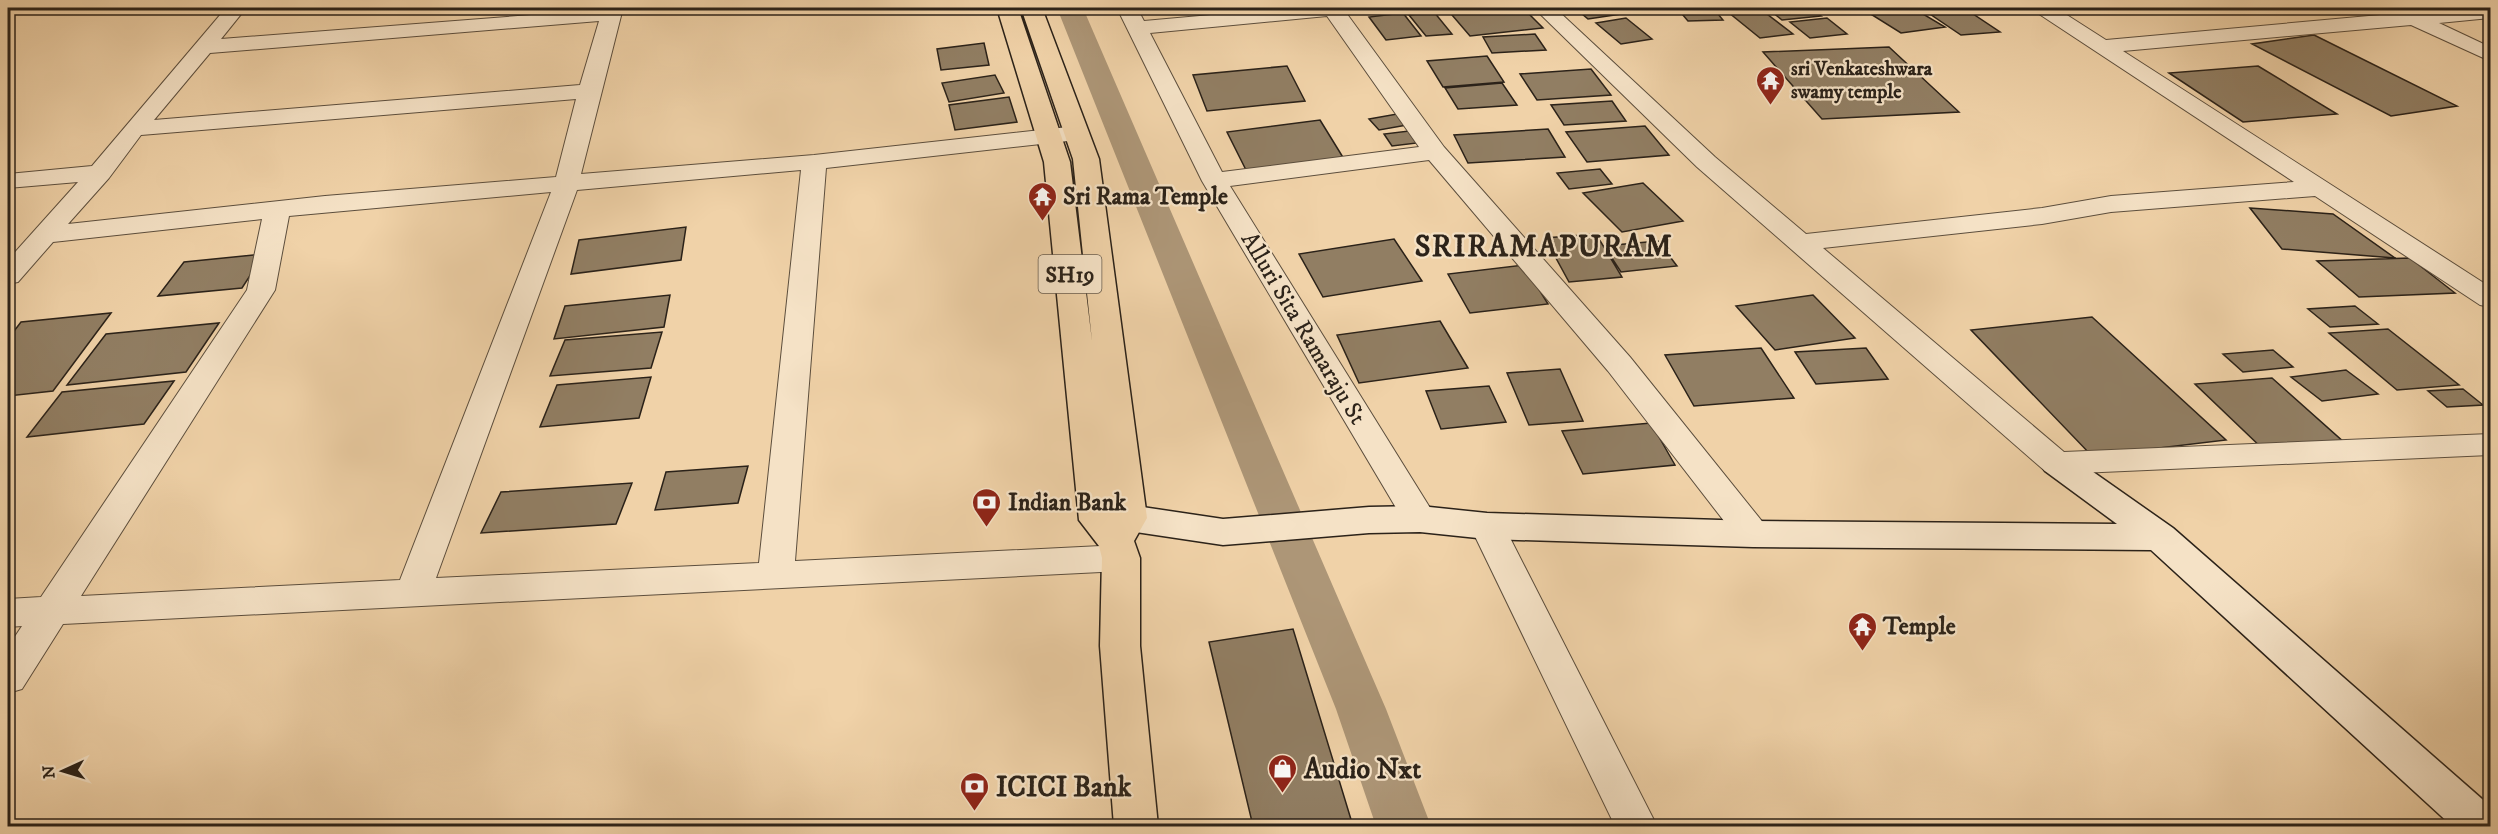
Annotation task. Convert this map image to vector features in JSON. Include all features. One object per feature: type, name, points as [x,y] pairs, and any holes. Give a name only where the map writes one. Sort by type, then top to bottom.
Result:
[{"type":"main road","name":"SH19","points":[[1007,8],[1057,162],[1116,534]]},
{"type":"main road","name":"SH19","points":[[1031,8],[1086,159],[1116,534],[1120,646],[1136,826]]},
{"type":"main road","points":[[2057,463],[2160,537],[2482,826]]},
{"type":"main road","points":[[1116,534],[1223,532],[1369,520],[1420,519],[1487,526],[1753,534],[2160,537]]},
{"type":"street","points":[[8,276],[100,173],[236,8]]},
{"type":"street","points":[[1132,18],[1337,8],[1435,152],[1619,364],[1753,534]]},
{"type":"street","points":[[1544,8],[1706,162],[2057,463],[2490,445]]},
{"type":"street","points":[[2043,8],[2105,46],[2490,299]]},
{"type":"street","points":[[2391,8],[2490,55]]},
{"type":"street","points":[[203,47],[613,10],[589,91],[567,183],[413,593]]},
{"type":"street","points":[[2105,46],[2411,17],[2490,12]]},
{"type":"street","name":"Alluri Sita Ramaraju St","points":[[1132,18],[1214,181],[1420,519]]},
{"type":"street","points":[[134,129],[589,91]]},
{"type":"street","points":[[43,235],[277,209],[814,162],[1077,133]]},
{"type":"street","points":[[1214,181],[1435,152]]},
{"type":"street","points":[[776,575],[814,162]]},
{"type":"street","points":[[8,181],[100,173]]},
{"type":"street","points":[[1799,243],[2042,216],[2111,204],[2321,188]]},
{"type":"street","points":[[8,678],[261,290],[277,209]]},
{"type":"street","points":[[1487,526],[1636,826]]},
{"type":"street","points":[[8,613],[776,575],[1116,534]]},
{"type":"building","points":[[1446,8],[1523,8],[1543,28],[1470,36]]},
{"type":"building","points":[[1575,8],[1621,8],[1628,13],[1588,19]]},
{"type":"building","points":[[1677,8],[1713,8],[1723,20],[1688,21]]},
{"type":"building","points":[[1723,8],[1759,8],[1793,34],[1760,38]]},
{"type":"building","points":[[1767,8],[1809,8],[1821,16],[1782,20]]},
{"type":"building","points":[[1861,8],[1913,8],[1945,27],[1901,33]]},
{"type":"building","points":[[1921,8],[1964,8],[2000,32],[1961,35]]},
{"type":"building","points":[[1434,12],[1452,34],[1426,36],[1409,15]]},
{"type":"building","points":[[1403,13],[1421,36],[1386,40],[1369,17]]},
{"type":"building","points":[[1626,18],[1652,39],[1621,44],[1596,23]]},
{"type":"building","points":[[1827,18],[1847,34],[1810,38],[1790,22]]},
{"type":"building","points":[[1535,34],[1546,50],[1492,53],[1483,37]]},
{"type":"building","points":[[2314,35],[2457,106],[2391,116],[2252,44]]},
{"type":"building","points":[[984,43],[989,65],[941,70],[937,49]]},
{"type":"building","points":[[1889,47],[1959,112],[1822,119],[1763,52]]},
{"type":"building","points":[[1487,56],[1504,82],[1443,87],[1427,61]]},
{"type":"building","points":[[1287,66],[1305,101],[1207,111],[1193,75]]},
{"type":"building","points":[[2258,66],[2337,114],[2243,122],[2169,73]]},
{"type":"building","points":[[1591,69],[1611,95],[1537,100],[1520,74]]},
{"type":"building","points":[[995,75],[1004,93],[949,102],[942,83]]},
{"type":"building","points":[[1502,83],[1517,105],[1458,109],[1445,88]]},
{"type":"building","points":[[1009,97],[1017,122],[955,130],[949,105]]},
{"type":"building","points":[[1612,101],[1626,121],[1564,125],[1551,105]]},
{"type":"building","points":[[1397,114],[1407,125],[1379,130],[1369,119]]},
{"type":"building","points":[[1320,120],[1344,159],[1247,172],[1227,132]]},
{"type":"building","points":[[1645,126],[1669,155],[1587,162],[1566,132]]},
{"type":"building","points":[[1548,129],[1565,157],[1468,163],[1454,135]]},
{"type":"building","points":[[1409,131],[1417,143],[1392,146],[1384,134]]},
{"type":"building","points":[[1600,169],[1612,184],[1569,189],[1557,173]]},
{"type":"building","points":[[1643,183],[1683,221],[1622,232],[1583,193]]},
{"type":"building","points":[[2250,208],[2333,214],[2395,258],[2282,249]]},
{"type":"building","points":[[686,227],[681,260],[571,274],[579,240]]},
{"type":"building","points":[[1596,234],[1622,277],[1569,282],[1545,238]]},
{"type":"building","points":[[1394,239],[1422,281],[1323,297],[1299,254]]},
{"type":"building","points":[[1658,241],[1677,266],[1621,272],[1604,246]]},
{"type":"building","points":[[264,254],[242,288],[158,296],[184,262]]},
{"type":"building","points":[[2410,258],[2455,293],[2359,297],[2317,261]]},
{"type":"building","points":[[1524,265],[1548,304],[1470,313],[1448,274]]},
{"type":"building","points":[[670,295],[664,327],[554,339],[565,306]]},
{"type":"building","points":[[1813,295],[1855,338],[1775,350],[1736,306]]},
{"type":"building","points":[[2355,306],[2378,324],[2330,327],[2308,309]]},
{"type":"building","points":[[111,313],[53,391],[8,396],[8,339],[21,322]]},
{"type":"building","points":[[2092,317],[2226,440],[2092,456],[1971,330]]},
{"type":"building","points":[[1440,321],[1468,368],[1359,383],[1337,335]]},
{"type":"building","points":[[219,323],[186,372],[67,385],[106,334]]},
{"type":"building","points":[[2388,329],[2459,385],[2397,390],[2329,333]]},
{"type":"building","points":[[662,332],[651,368],[550,376],[565,340]]},
{"type":"building","points":[[1761,348],[1794,398],[1694,406],[1665,355]]},
{"type":"building","points":[[1866,348],[1888,379],[1816,384],[1795,352]]},
{"type":"building","points":[[2273,350],[2293,367],[2243,372],[2223,354]]},
{"type":"building","points":[[1560,369],[1583,421],[1529,425],[1507,373]]},
{"type":"building","points":[[2346,370],[2378,394],[2322,401],[2291,377]]},
{"type":"building","points":[[651,377],[639,418],[540,427],[557,385]]},
{"type":"building","points":[[2272,378],[2346,444],[2265,451],[2195,384]]},
{"type":"building","points":[[174,381],[144,424],[27,437],[62,392]]},
{"type":"building","points":[[1489,386],[1506,422],[1441,429],[1426,391]]},
{"type":"building","points":[[2463,389],[2483,405],[2447,407],[2428,391]]},
{"type":"building","points":[[1651,423],[1675,465],[1583,474],[1562,431]]},
{"type":"building","points":[[748,466],[738,503],[655,510],[666,472]]},
{"type":"building","points":[[632,483],[616,524],[481,533],[501,492]]},
{"type":"building","points":[[1293,629],[1353,826],[1253,826],[1209,642]]},
{"type":"waterway","points":[[1070,8],[1361,709],[1404,826]]},
{"type":"place","name":"sri Venkateshwara swamy temple","points":[[1770,106]]},
{"type":"place","name":"Sri Rama Temple","points":[[1042,222]]},
{"type":"place","name":"Indian Bank","points":[[987,528]]},
{"type":"place","name":"Temple","points":[[1862,652]]},
{"type":"place","name":"Audio Nxt","points":[[1283,794]]},
{"type":"place","name":"ICICI Bank","points":[[975,812]]},
{"type":"district","name":"SRIRAMAPURAM","points":[[1544,246]]}]
